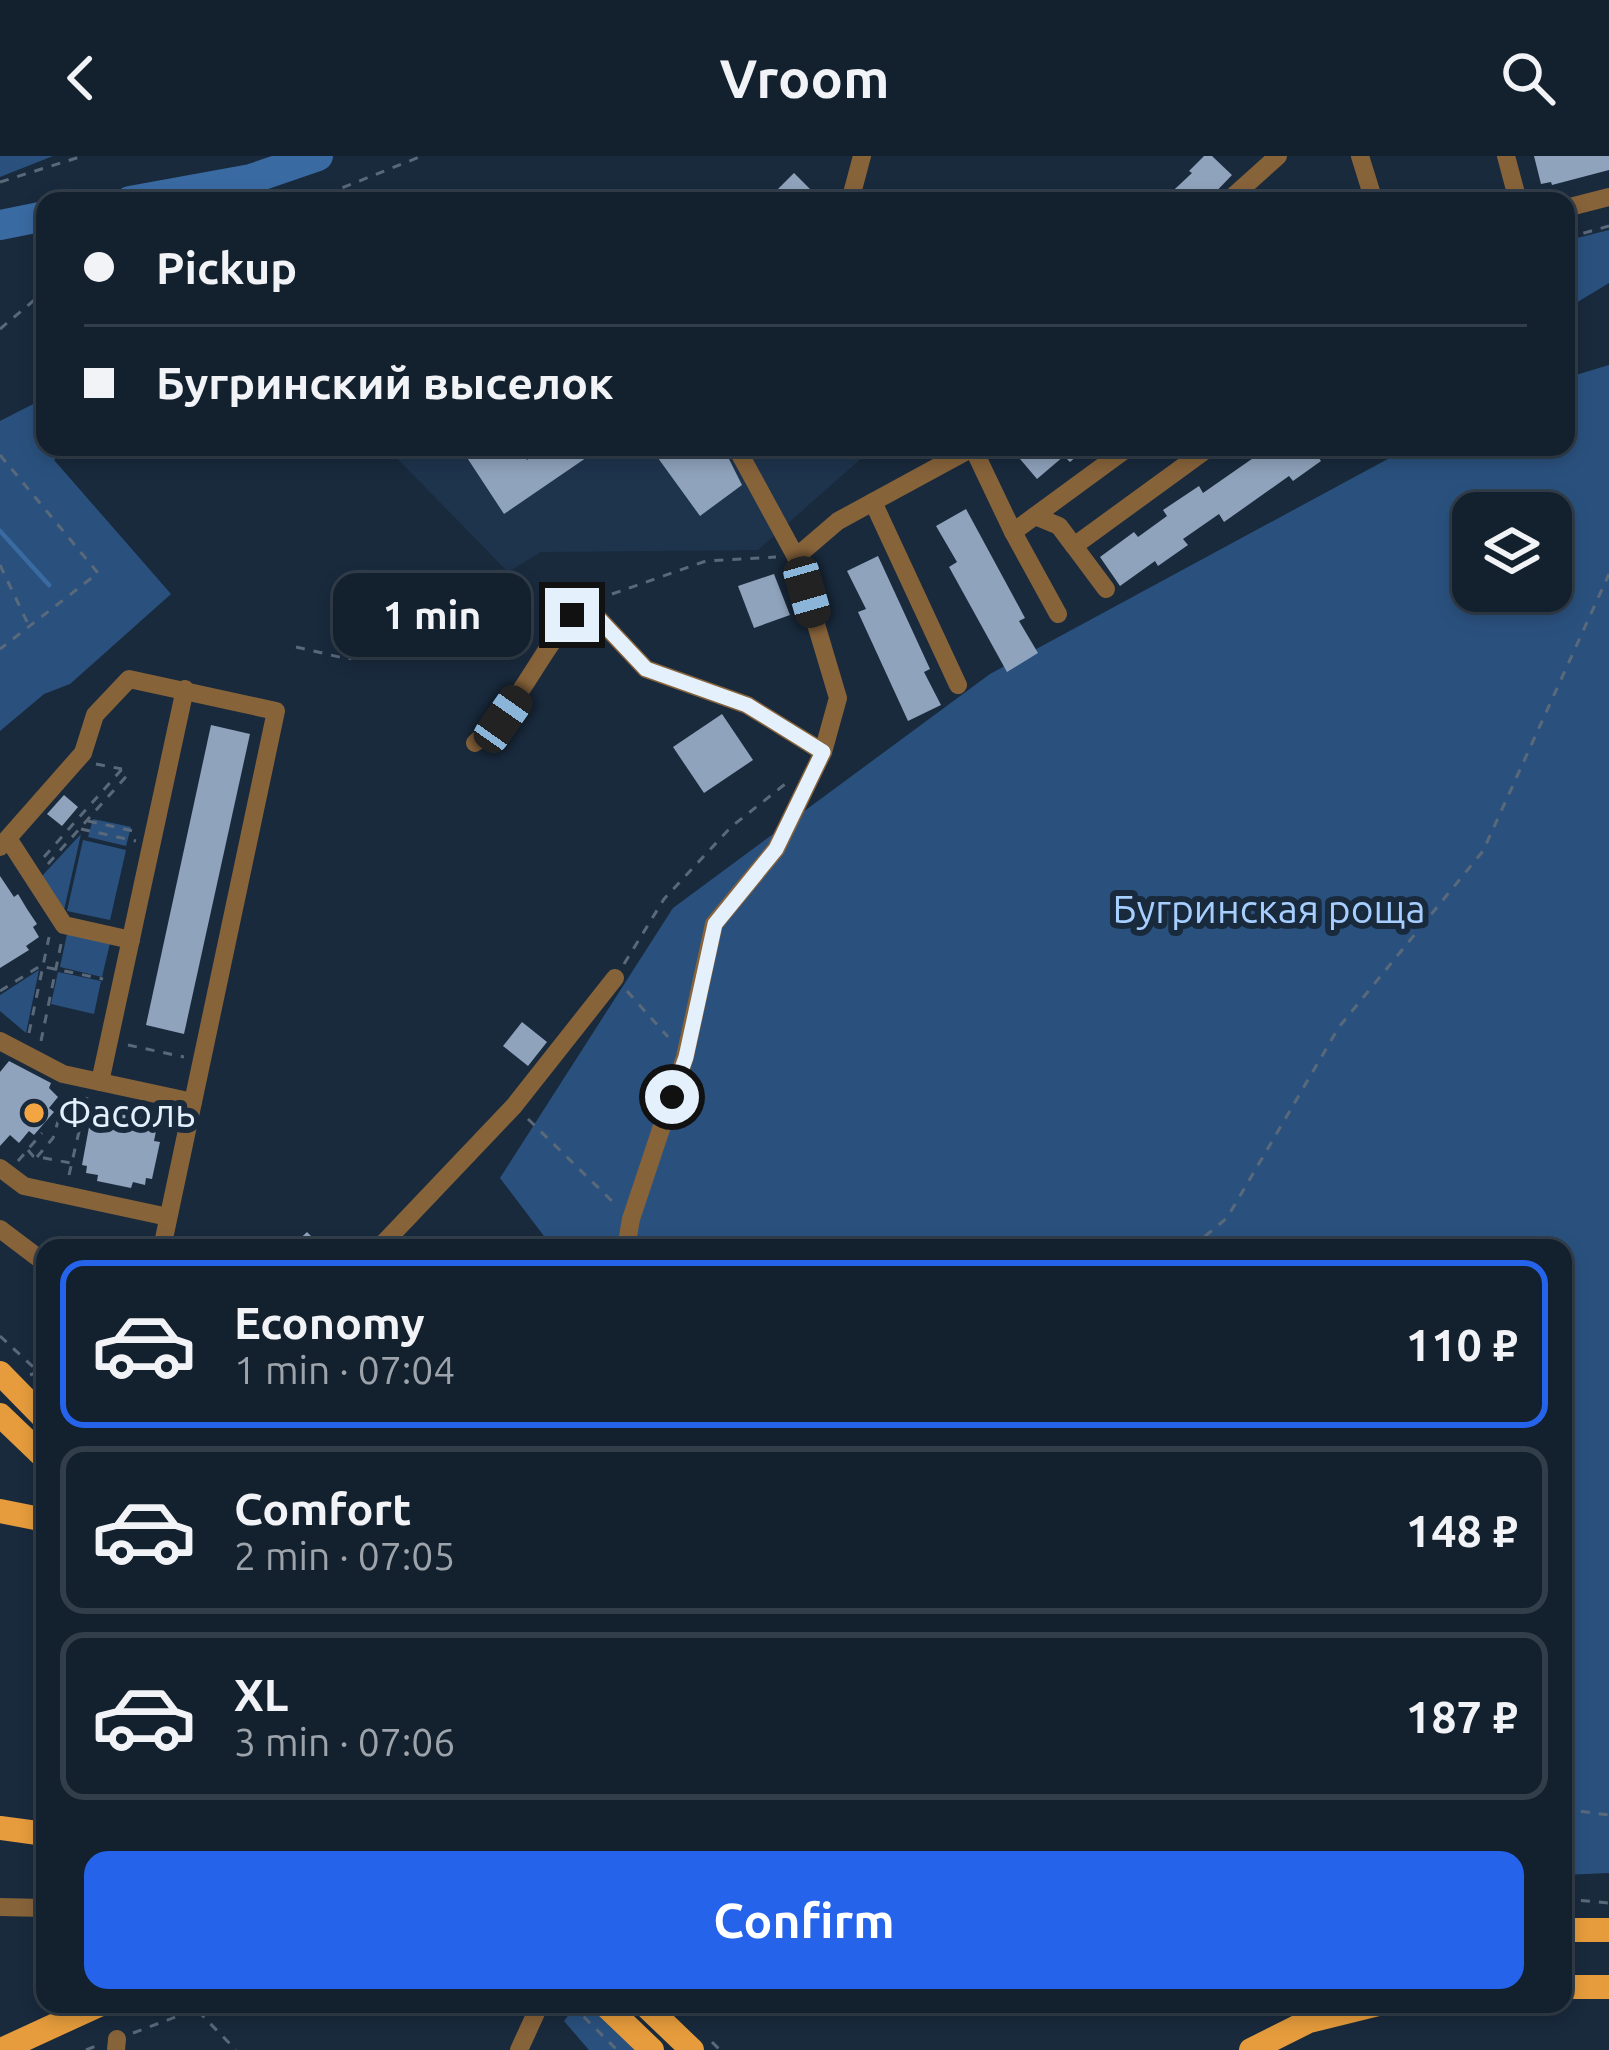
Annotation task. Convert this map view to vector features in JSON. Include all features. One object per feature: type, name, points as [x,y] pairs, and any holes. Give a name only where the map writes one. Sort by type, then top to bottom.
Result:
[{"type":"main road","points":[[13,1376],[36,1407]]},
{"type":"main road","points":[[0,1414],[36,1449]]},
{"type":"main road","points":[[0,1511],[36,1518]]},
{"type":"main road","points":[[1572,1930],[1609,1930]]},
{"type":"main road","points":[[1572,1987],[1609,1988]]},
{"type":"main road","points":[[1,2050],[81,2013]]},
{"type":"main road","points":[[613,2013],[652,2050]]},
{"type":"main road","points":[[653,2013],[692,2050]]},
{"type":"main road","points":[[1251,2050],[1309,2021],[1341,2013]]},
{"type":"street","points":[[852,192],[862,156]]},
{"type":"street","points":[[1238,192],[1278,156]]},
{"type":"street","points":[[1360,156],[1371,192]]},
{"type":"street","points":[[1506,156],[1516,192]]},
{"type":"street","points":[[1575,206],[1609,197]]},
{"type":"street","points":[[628,1239],[686,1057],[715,924],[776,849],[823,752],[838,698],[796,556],[741,456]]},
{"type":"street","points":[[796,556],[820,533],[957,456]]},
{"type":"street","points":[[977,456],[1058,614]]},
{"type":"street","points":[[1013,532],[1117,456]]},
{"type":"street","points":[[1074,546],[1198,456]]},
{"type":"street","points":[[874,502],[958,685]]},
{"type":"street","points":[[1035,516],[1059,526],[1106,589]]},
{"type":"street","points":[[475,742],[503,719],[529,682],[546,646],[572,615],[599,619],[646,669],[747,705],[823,752]]},
{"type":"street","points":[[131,940],[60,918],[4,843],[77,760],[88,743],[94,715],[125,681],[134,678],[272,708],[277,716],[163,1239]]},
{"type":"street","points":[[95,1081],[109,1041],[185,689]]},
{"type":"street","points":[[388,1239],[514,1106],[615,978]]},
{"type":"street","points":[[0,1040],[63,1074],[193,1102]]},
{"type":"street","points":[[8,1165],[19,1184],[168,1217]]},
{"type":"street","points":[[0,1229],[36,1256]]},
{"type":"street","points":[[0,1907],[36,1908]]},
{"type":"street","points":[[519,2050],[536,2013]]},
{"type":"path","points":[[0,182],[83,156]]},
{"type":"path","points":[[332,192],[422,156]]},
{"type":"path","points":[[1575,234],[1609,226]]},
{"type":"path","points":[[0,329],[36,299]]},
{"type":"path","points":[[0,455],[98,573],[0,649]]},
{"type":"path","points":[[580,606],[706,561],[796,556]]},
{"type":"path","points":[[0,565],[29,626]]},
{"type":"path","points":[[1202,1239],[1227,1218],[1339,1027],[1483,851],[1609,574]]},
{"type":"path","points":[[296,647],[348,659],[491,617],[538,621],[559,613]]},
{"type":"path","points":[[32,877],[130,771],[77,760]]},
{"type":"path","points":[[32,877],[122,769]]},
{"type":"path","points":[[686,1057],[615,978],[664,899],[731,827],[786,782]]},
{"type":"path","points":[[100,793],[110,794]]},
{"type":"path","points":[[87,821],[153,839]]},
{"type":"path","points":[[80,829],[153,839]]},
{"type":"path","points":[[63,836],[73,837]]},
{"type":"path","points":[[30,1057],[34,1007],[60,918]]},
{"type":"path","points":[[30,1057],[56,969],[60,918]]},
{"type":"path","points":[[0,991],[43,967],[122,983]]},
{"type":"path","points":[[34,1007],[47,1010]]},
{"type":"path","points":[[109,1041],[167,1054]]},
{"type":"path","points":[[65,1195],[95,1081]]},
{"type":"path","points":[[37,1157],[53,1138],[67,1092]]},
{"type":"path","points":[[514,1106],[631,1219]]},
{"type":"path","points":[[8,1165],[42,1133]]},
{"type":"path","points":[[28,1150],[37,1157],[72,1163]]},
{"type":"path","points":[[0,1336],[36,1369]]},
{"type":"path","points":[[13,1376],[36,1369]]},
{"type":"path","points":[[1572,1810],[1609,1815]]},
{"type":"path","points":[[1572,1901],[1609,1903]]},
{"type":"path","points":[[86,2050],[116,2044],[187,2013]]},
{"type":"path","points":[[200,2013],[236,2050]]},
{"type":"path","points":[[580,2013],[617,2050]]},
{"type":"shaded area","points":[[395,456],[864,456],[758,550],[541,552],[508,572]]},
{"type":"green space","points":[[0,156],[53,156],[0,177]]},
{"type":"green space","points":[[1609,230],[1609,283],[1575,304],[1575,237]]},
{"type":"green space","name":"Бугринская роща","points":[[1609,365],[1609,1873],[1572,1875],[1572,1239],[546,1239],[500,1178],[673,908],[990,674],[1393,456],[1575,456],[1575,375]]},
{"type":"green space","points":[[36,403],[36,456],[57,456],[54,460],[171,594],[70,684],[44,694],[0,731],[0,421]]},
{"type":"green space","points":[[93,819],[131,827],[126,846],[88,837]]},
{"type":"green space","points":[[81,834],[64,910],[42,876]]},
{"type":"green space","points":[[83,840],[126,850],[110,920],[67,911]]},
{"type":"green space","points":[[67,934],[110,943],[102,977],[60,967]]},
{"type":"green space","points":[[39,970],[26,1033],[0,1011],[0,995]]},
{"type":"green space","points":[[58,972],[101,981],[94,1014],[51,1004]]},
{"type":"green space","points":[[570,2013],[601,2013],[639,2050],[589,2050],[564,2021]]},
{"type":"building","points":[[1204,156],[1212,156],[1232,175],[1216,192],[1172,192],[1192,173],[1189,171]]},
{"type":"building","points":[[1534,156],[1609,156],[1609,170],[1541,184]]},
{"type":"building","points":[[794,173],[813,192],[775,192]]},
{"type":"building","points":[[466,456],[525,456],[527,460],[533,456],[589,456],[504,514]]},
{"type":"building","points":[[657,456],[728,456],[742,485],[700,516]]},
{"type":"building","points":[[1018,456],[1064,456],[1037,479]]},
{"type":"building","points":[[1256,456],[1317,456],[1321,461],[1293,481],[1289,476],[1224,522],[1219,514],[1183,539],[1188,545],[1120,586],[1100,557],[1134,532],[1138,537],[1167,516],[1163,510],[1199,486],[1203,493]]},
{"type":"building","points":[[966,509],[1025,618],[1019,621],[1038,653],[1007,672],[949,567],[957,562],[936,526]]},
{"type":"building","points":[[878,556],[930,669],[924,672],[941,705],[908,721],[858,612],[866,609],[847,571]]},
{"type":"building","points":[[774,574],[790,615],[754,628],[738,586]]},
{"type":"building","points":[[722,714],[753,760],[704,793],[673,747]]},
{"type":"building","points":[[211,725],[250,734],[184,1034],[146,1025]]},
{"type":"building","points":[[64,795],[78,807],[62,826],[47,814]]},
{"type":"building","points":[[0,876],[14,897],[18,894],[37,924],[33,927],[39,937],[26,946],[29,950],[0,968]]},
{"type":"building","points":[[522,1022],[547,1042],[528,1066],[503,1046]]},
{"type":"building","points":[[9,1061],[51,1083],[49,1088],[58,1097],[49,1108],[54,1112],[34,1135],[29,1131],[19,1143],[10,1135],[0,1146],[0,1072]]},
{"type":"building","points":[[111,1110],[146,1118],[145,1123],[157,1126],[154,1141],[160,1142],[152,1179],[146,1178],[145,1185],[133,1182],[131,1188],[97,1181],[98,1175],[86,1173],[87,1166],[82,1165],[89,1127],[95,1129],[98,1114],[110,1116]]},
{"type":"waterway","points":[[180,192],[251,179],[318,156]]},
{"type":"waterway","points":[[0,225],[36,218]]},
{"type":"waterway","points":[[0,531],[49,585]]},
{"type":"place","name":"Фасоль","points":[[34,1113]]},
{"type":"route","points":[[572,615],[599,619],[646,669],[747,705],[823,752],[776,849],[715,924],[686,1057],[672,1097]]}]
